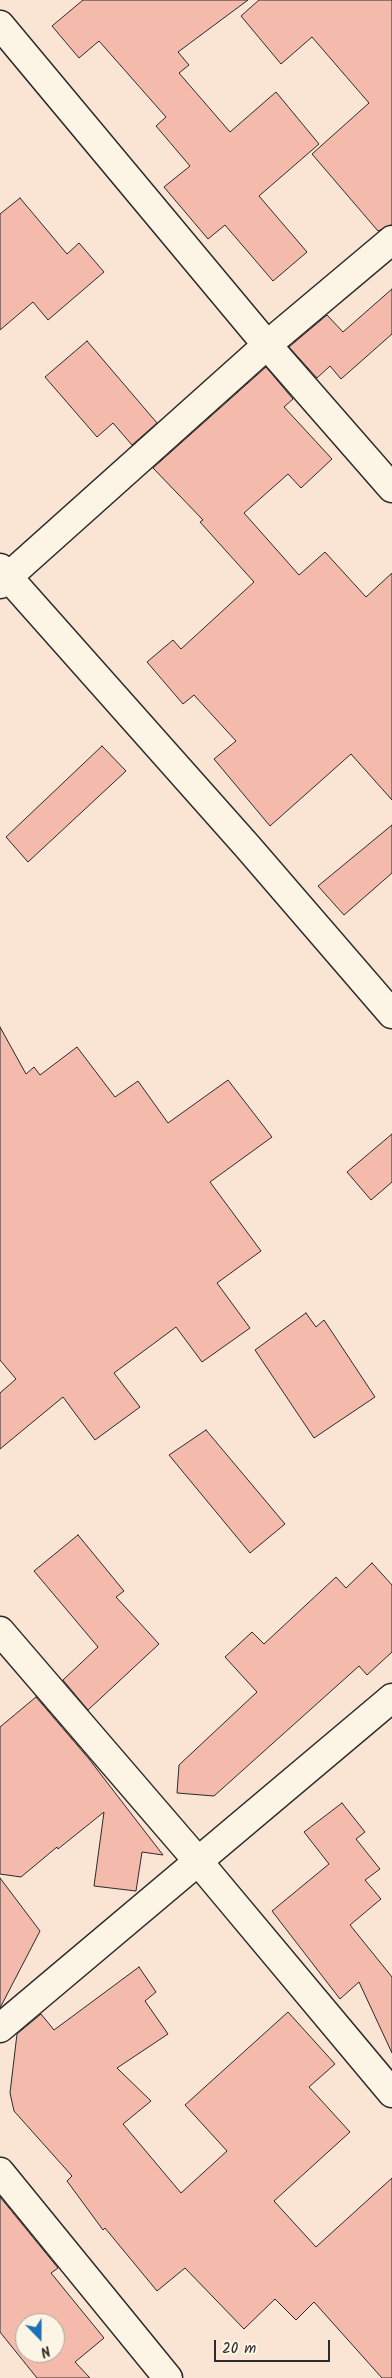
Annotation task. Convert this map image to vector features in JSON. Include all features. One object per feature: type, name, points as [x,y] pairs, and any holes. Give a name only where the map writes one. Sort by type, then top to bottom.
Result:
[{"type":"street","points":[[0,25],[267,345],[392,488]]},
{"type":"street","points":[[392,240],[267,345],[3,576],[247,846],[392,1014]]},
{"type":"street","points":[[0,1631],[197,1860],[392,2093]]},
{"type":"street","points":[[0,2028],[197,1860],[392,1698]]},
{"type":"street","points":[[0,2172],[168,2378]]},
{"type":"building","points":[[83,0],[248,0],[178,52],[189,65],[179,73],[230,132],[276,92],[319,144],[259,196],[307,252],[273,281],[225,225],[208,239],[164,187],[190,166],[156,126],[166,117],[99,41],[79,58],[52,26]]},
{"type":"building","points":[[259,0],[392,0],[392,225],[378,231],[312,154],[369,103],[312,37],[281,64],[241,16]]},
{"type":"building","points":[[20,198],[67,254],[79,243],[104,272],[48,320],[33,302],[0,330],[0,214]]},
{"type":"building","points":[[392,289],[392,334],[341,379],[330,366],[317,378],[289,347],[327,315],[343,332]]},
{"type":"building","points":[[87,341],[157,423],[132,445],[113,423],[97,437],[45,377]]},
{"type":"building","points":[[266,367],[293,399],[284,407],[332,459],[301,488],[288,474],[244,513],[299,575],[325,552],[366,597],[392,573],[392,800],[351,754],[270,826],[214,759],[236,741],[194,695],[183,704],[147,662],[173,640],[181,649],[254,582],[200,522],[203,520],[153,468]]},
{"type":"building","points":[[102,746],[126,771],[28,862],[6,837]]},
{"type":"building","points":[[392,825],[392,873],[344,915],[318,886]]},
{"type":"building","points":[[0,1027],[26,1074],[34,1067],[40,1075],[77,1047],[115,1097],[138,1081],[168,1123],[228,1080],[272,1137],[210,1182],[261,1251],[217,1283],[250,1328],[202,1362],[176,1327],[114,1373],[140,1407],[95,1440],[63,1397],[0,1449],[0,1393],[16,1379],[0,1360]]},
{"type":"building","points":[[392,1134],[392,1182],[371,1200],[347,1172]]},
{"type":"building","points":[[306,1313],[316,1327],[324,1320],[375,1397],[314,1438],[255,1350]]},
{"type":"building","points":[[206,1430],[285,1524],[250,1553],[169,1455]]},
{"type":"building","points":[[78,1535],[124,1591],[116,1597],[159,1644],[88,1710],[63,1680],[98,1647],[34,1571]]},
{"type":"building","points":[[372,1563],[392,1585],[392,1652],[367,1675],[359,1666],[214,1796],[177,1793],[179,1765],[257,1692],[225,1657],[252,1632],[264,1644],[336,1577],[346,1588]]},
{"type":"building","points":[[36,1697],[89,1759],[163,1855],[142,1852],[136,1891],[94,1886],[104,1812],[21,1877],[0,1874],[0,1727]]},
{"type":"building","points":[[342,1803],[365,1832],[356,1839],[380,1869],[365,1880],[381,1899],[350,1925],[392,1977],[392,2053],[359,1982],[340,1999],[272,1911],[329,1864],[304,1832]]},
{"type":"building","points":[[0,1878],[40,1931],[0,2008]]},
{"type":"building","points":[[139,1967],[156,1992],[145,2001],[168,2034],[117,2068],[151,2101],[123,2124],[181,2193],[227,2151],[185,2105],[288,2012],[335,2064],[309,2087],[350,2132],[274,2201],[316,2247],[392,2178],[392,2378],[382,2378],[314,2302],[296,2320],[275,2299],[244,2329],[185,2268],[157,2291],[105,2228],[103,2230],[67,2181],[72,2176],[14,2111],[10,2093],[17,2034],[41,2014],[54,2030]]},
{"type":"building","points":[[0,2197],[58,2268],[51,2273],[104,2338],[75,2362],[90,2378],[37,2378],[25,2363],[65,2363],[65,2313],[15,2313],[15,2351],[0,2332]]}]
